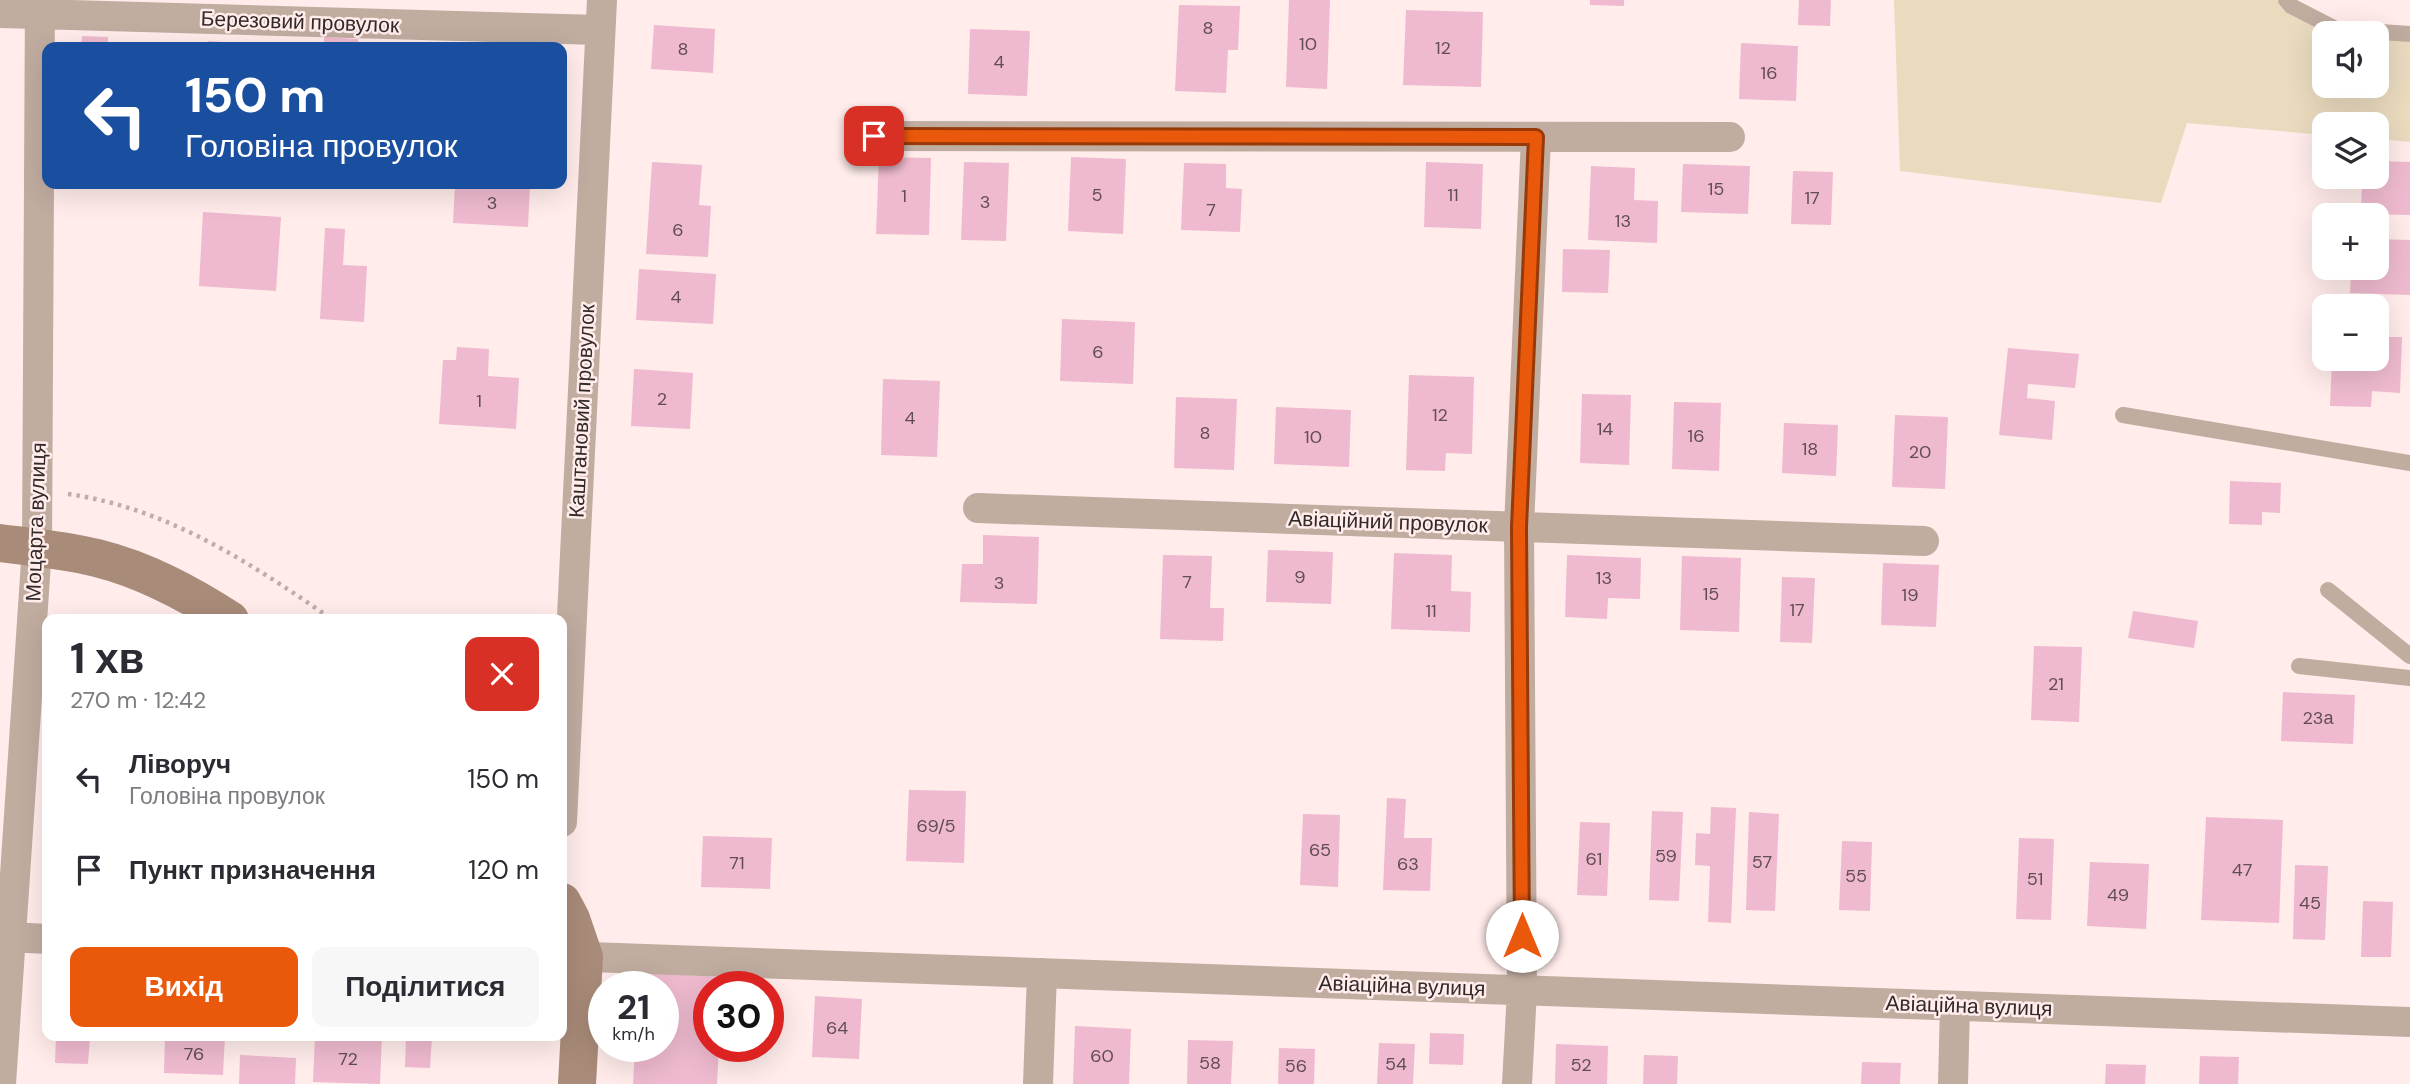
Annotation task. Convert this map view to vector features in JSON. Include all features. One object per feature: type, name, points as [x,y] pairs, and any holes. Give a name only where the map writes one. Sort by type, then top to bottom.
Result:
[{"type":"main road","points":[[0,543],[98,558],[128,567],[184,592],[220,614]]},
{"type":"main road","points":[[567,913],[579,938],[573,957],[578,1084]]},
{"type":"street","name":"Каштановий провулок","points":[[567,718],[602,0]]},
{"type":"street","name":"Березовий провулок","points":[[0,13],[40,7],[600,30]]},
{"type":"street","name":"Моцарта вулиця","points":[[1,1084],[37,547],[40,7]]},
{"type":"street","points":[[874,136],[1730,137]]},
{"type":"street","points":[[1517,1084],[1522,990],[1519,527],[1536,137]]},
{"type":"street","name":"Авіаційний провулок","points":[[978,508],[1924,541]]},
{"type":"street","points":[[11,937],[42,939]]},
{"type":"street","name":"Авіаційна вулиця","points":[[573,957],[2410,1022]]},
{"type":"street","points":[[1038,1084],[1042,973]]},
{"type":"street","points":[[1952,1084],[1955,1006]]},
{"type":"lane","points":[[2286,0],[2291,6],[2336,29],[2410,34]]},
{"type":"lane","points":[[2123,415],[2410,463]]},
{"type":"lane","points":[[2328,590],[2410,656]]},
{"type":"lane","points":[[2300,666],[2410,678]]},
{"type":"path","points":[[38,490],[113,503],[179,526],[239,558],[324,614]]},
{"type":"shaded area","points":[[1894,0],[2286,0],[2322,21],[2312,21],[2312,98],[2389,98],[2389,33],[2410,34],[2410,142],[2389,140],[2389,112],[2312,112],[2312,134],[2187,123],[2161,203],[1900,171]]},
{"type":"building","points":[[1289,0],[1330,0],[1327,89],[1286,87]]},
{"type":"building","points":[[1590,0],[1624,0],[1624,6],[1590,5]]},
{"type":"building","points":[[1799,0],[1831,0],[1830,26],[1798,25]]},
{"type":"building","points":[[1179,5],[1240,6],[1238,50],[1228,50],[1226,93],[1175,91]]},
{"type":"building","points":[[1406,10],[1483,12],[1481,87],[1403,85]]},
{"type":"building","points":[[654,25],[715,29],[713,73],[651,69]]},
{"type":"building","points":[[970,29],[1030,31],[1027,96],[968,94]]},
{"type":"building","points":[[82,36],[108,37],[108,42],[81,42]]},
{"type":"building","points":[[324,37],[358,39],[358,42],[324,42]]},
{"type":"building","points":[[1741,43],[1798,46],[1796,101],[1739,99]]},
{"type":"building","points":[[879,157],[931,158],[929,235],[876,234]]},
{"type":"building","points":[[1071,157],[1126,159],[1123,234],[1068,231]]},
{"type":"building","points":[[2389,161],[2410,162],[2410,215],[2389,215],[2389,203],[2361,203],[2362,189],[2389,189]]},
{"type":"building","points":[[652,162],[702,165],[699,205],[711,206],[708,257],[646,254]]},
{"type":"building","points":[[964,162],[1009,163],[1006,241],[961,240]]},
{"type":"building","points":[[1426,162],[1483,164],[1481,229],[1424,227]]},
{"type":"building","points":[[1184,163],[1226,164],[1226,188],[1242,189],[1240,232],[1181,230]]},
{"type":"building","points":[[1683,164],[1750,166],[1748,214],[1681,212]]},
{"type":"building","points":[[1591,166],[1635,168],[1634,200],[1658,201],[1657,243],[1588,240]]},
{"type":"building","points":[[1793,171],[1833,172],[1831,225],[1791,224]]},
{"type":"building","points":[[455,189],[530,189],[528,227],[453,223]]},
{"type":"building","points":[[203,212],[281,217],[276,291],[199,286]]},
{"type":"building","points":[[325,228],[345,229],[343,265],[367,266],[364,322],[320,319]]},
{"type":"building","points":[[2389,239],[2410,240],[2410,295],[2350,293],[2351,280],[2389,280]]},
{"type":"building","points":[[1563,249],[1610,250],[1608,293],[1562,292]]},
{"type":"building","points":[[639,269],[716,274],[713,324],[636,320]]},
{"type":"building","points":[[1062,319],[1135,322],[1133,384],[1060,381]]},
{"type":"building","points":[[2389,337],[2402,337],[2400,393],[2372,391],[2371,407],[2330,406],[2331,371],[2389,371]]},
{"type":"building","points":[[457,347],[489,349],[488,376],[519,378],[516,429],[439,424],[443,360],[456,360]]},
{"type":"building","points":[[2008,348],[2079,354],[2075,388],[2028,384],[2027,398],[2055,401],[2052,440],[1999,435]]},
{"type":"building","points":[[634,369],[693,373],[690,429],[631,426]]},
{"type":"building","points":[[1409,375],[1474,377],[1472,454],[1446,453],[1445,471],[1406,470]]},
{"type":"building","points":[[883,379],[940,381],[937,457],[881,455]]},
{"type":"building","points":[[1582,394],[1631,395],[1629,465],[1580,463]]},
{"type":"building","points":[[1176,397],[1237,399],[1234,470],[1174,468]]},
{"type":"building","points":[[1674,402],[1721,403],[1719,471],[1672,469]]},
{"type":"building","points":[[1276,407],[1351,410],[1349,467],[1274,464]]},
{"type":"building","points":[[1895,415],[1948,417],[1945,489],[1892,487]]},
{"type":"building","points":[[1784,423],[1838,425],[1836,476],[1782,473]]},
{"type":"building","points":[[2230,481],[2281,483],[2280,513],[2262,512],[2262,525],[2229,524]]},
{"type":"building","points":[[983,535],[1039,537],[1037,604],[960,602],[962,564],[983,564]]},
{"type":"building","points":[[1268,550],[1333,552],[1331,604],[1266,602]]},
{"type":"building","points":[[1394,553],[1452,555],[1451,591],[1471,592],[1470,632],[1391,629]]},
{"type":"building","points":[[1163,555],[1212,556],[1210,608],[1224,608],[1223,641],[1160,639]]},
{"type":"building","points":[[1567,555],[1641,558],[1640,599],[1608,598],[1607,619],[1565,617]]},
{"type":"building","points":[[1682,556],[1741,558],[1739,632],[1680,630]]},
{"type":"building","points":[[1883,563],[1939,565],[1936,627],[1881,625]]},
{"type":"building","points":[[1782,577],[1815,578],[1812,643],[1780,642]]},
{"type":"building","points":[[2133,611],[2198,621],[2194,648],[2128,638]]},
{"type":"building","points":[[2034,646],[2082,647],[2079,722],[2031,720]]},
{"type":"building","points":[[2283,692],[2355,695],[2353,744],[2281,741]]},
{"type":"building","points":[[909,790],[966,791],[964,863],[906,861]]},
{"type":"building","points":[[1387,798],[1406,799],[1404,838],[1432,838],[1430,891],[1383,890]]},
{"type":"building","points":[[1711,807],[1736,808],[1731,923],[1708,922],[1710,866],[1695,865],[1696,833],[1710,834]]},
{"type":"building","points":[[1652,811],[1683,812],[1679,901],[1649,900]]},
{"type":"building","points":[[1749,812],[1779,814],[1775,911],[1746,910]]},
{"type":"building","points":[[1303,814],[1340,815],[1338,887],[1300,885]]},
{"type":"building","points":[[2206,817],[2283,820],[2279,923],[2201,920]]},
{"type":"building","points":[[1580,822],[1610,823],[1607,896],[1577,895]]},
{"type":"building","points":[[703,836],[772,838],[770,889],[701,887]]},
{"type":"building","points":[[2019,838],[2054,839],[2051,920],[2016,919]]},
{"type":"building","points":[[1842,841],[1872,842],[1870,911],[1839,910]]},
{"type":"building","points":[[2090,862],[2149,864],[2146,929],[2087,926]]},
{"type":"building","points":[[2295,865],[2328,866],[2325,940],[2293,939]]},
{"type":"building","points":[[2363,901],[2393,902],[2391,957],[2361,957]]},
{"type":"building","points":[[679,975],[693,975],[693,1062],[718,1062],[717,1084],[633,1084],[634,1062],[679,1062]]},
{"type":"building","points":[[815,996],[862,999],[859,1059],[812,1057]]},
{"type":"building","points":[[1075,1026],[1131,1029],[1129,1084],[1073,1084]]},
{"type":"building","points":[[1430,1033],[1464,1034],[1463,1065],[1429,1064]]},
{"type":"building","points":[[1188,1040],[1233,1041],[1231,1084],[1187,1084]]},
{"type":"building","points":[[56,1041],[90,1041],[88,1064],[55,1063]]},
{"type":"building","points":[[165,1041],[225,1041],[223,1075],[164,1073]]},
{"type":"building","points":[[315,1041],[382,1041],[380,1084],[313,1082]]},
{"type":"building","points":[[406,1041],[432,1041],[430,1068],[405,1067]]},
{"type":"building","points":[[1379,1043],[1415,1044],[1413,1084],[1377,1084]]},
{"type":"building","points":[[1556,1044],[1608,1046],[1607,1084],[1555,1084]]},
{"type":"building","points":[[1279,1048],[1315,1049],[1314,1084],[1278,1084]]},
{"type":"building","points":[[240,1055],[296,1058],[295,1084],[239,1084]]},
{"type":"building","points":[[1644,1055],[1678,1056],[1677,1084],[1643,1084]]},
{"type":"building","points":[[2200,1056],[2239,1057],[2238,1084],[2199,1084]]},
{"type":"building","points":[[1862,1062],[1901,1063],[1900,1084],[1861,1084]]},
{"type":"building","points":[[2106,1064],[2146,1065],[2145,1084],[2105,1084]]},
{"type":"route","points":[[874,136],[1536,137],[1519,527],[1522,936]]}]
